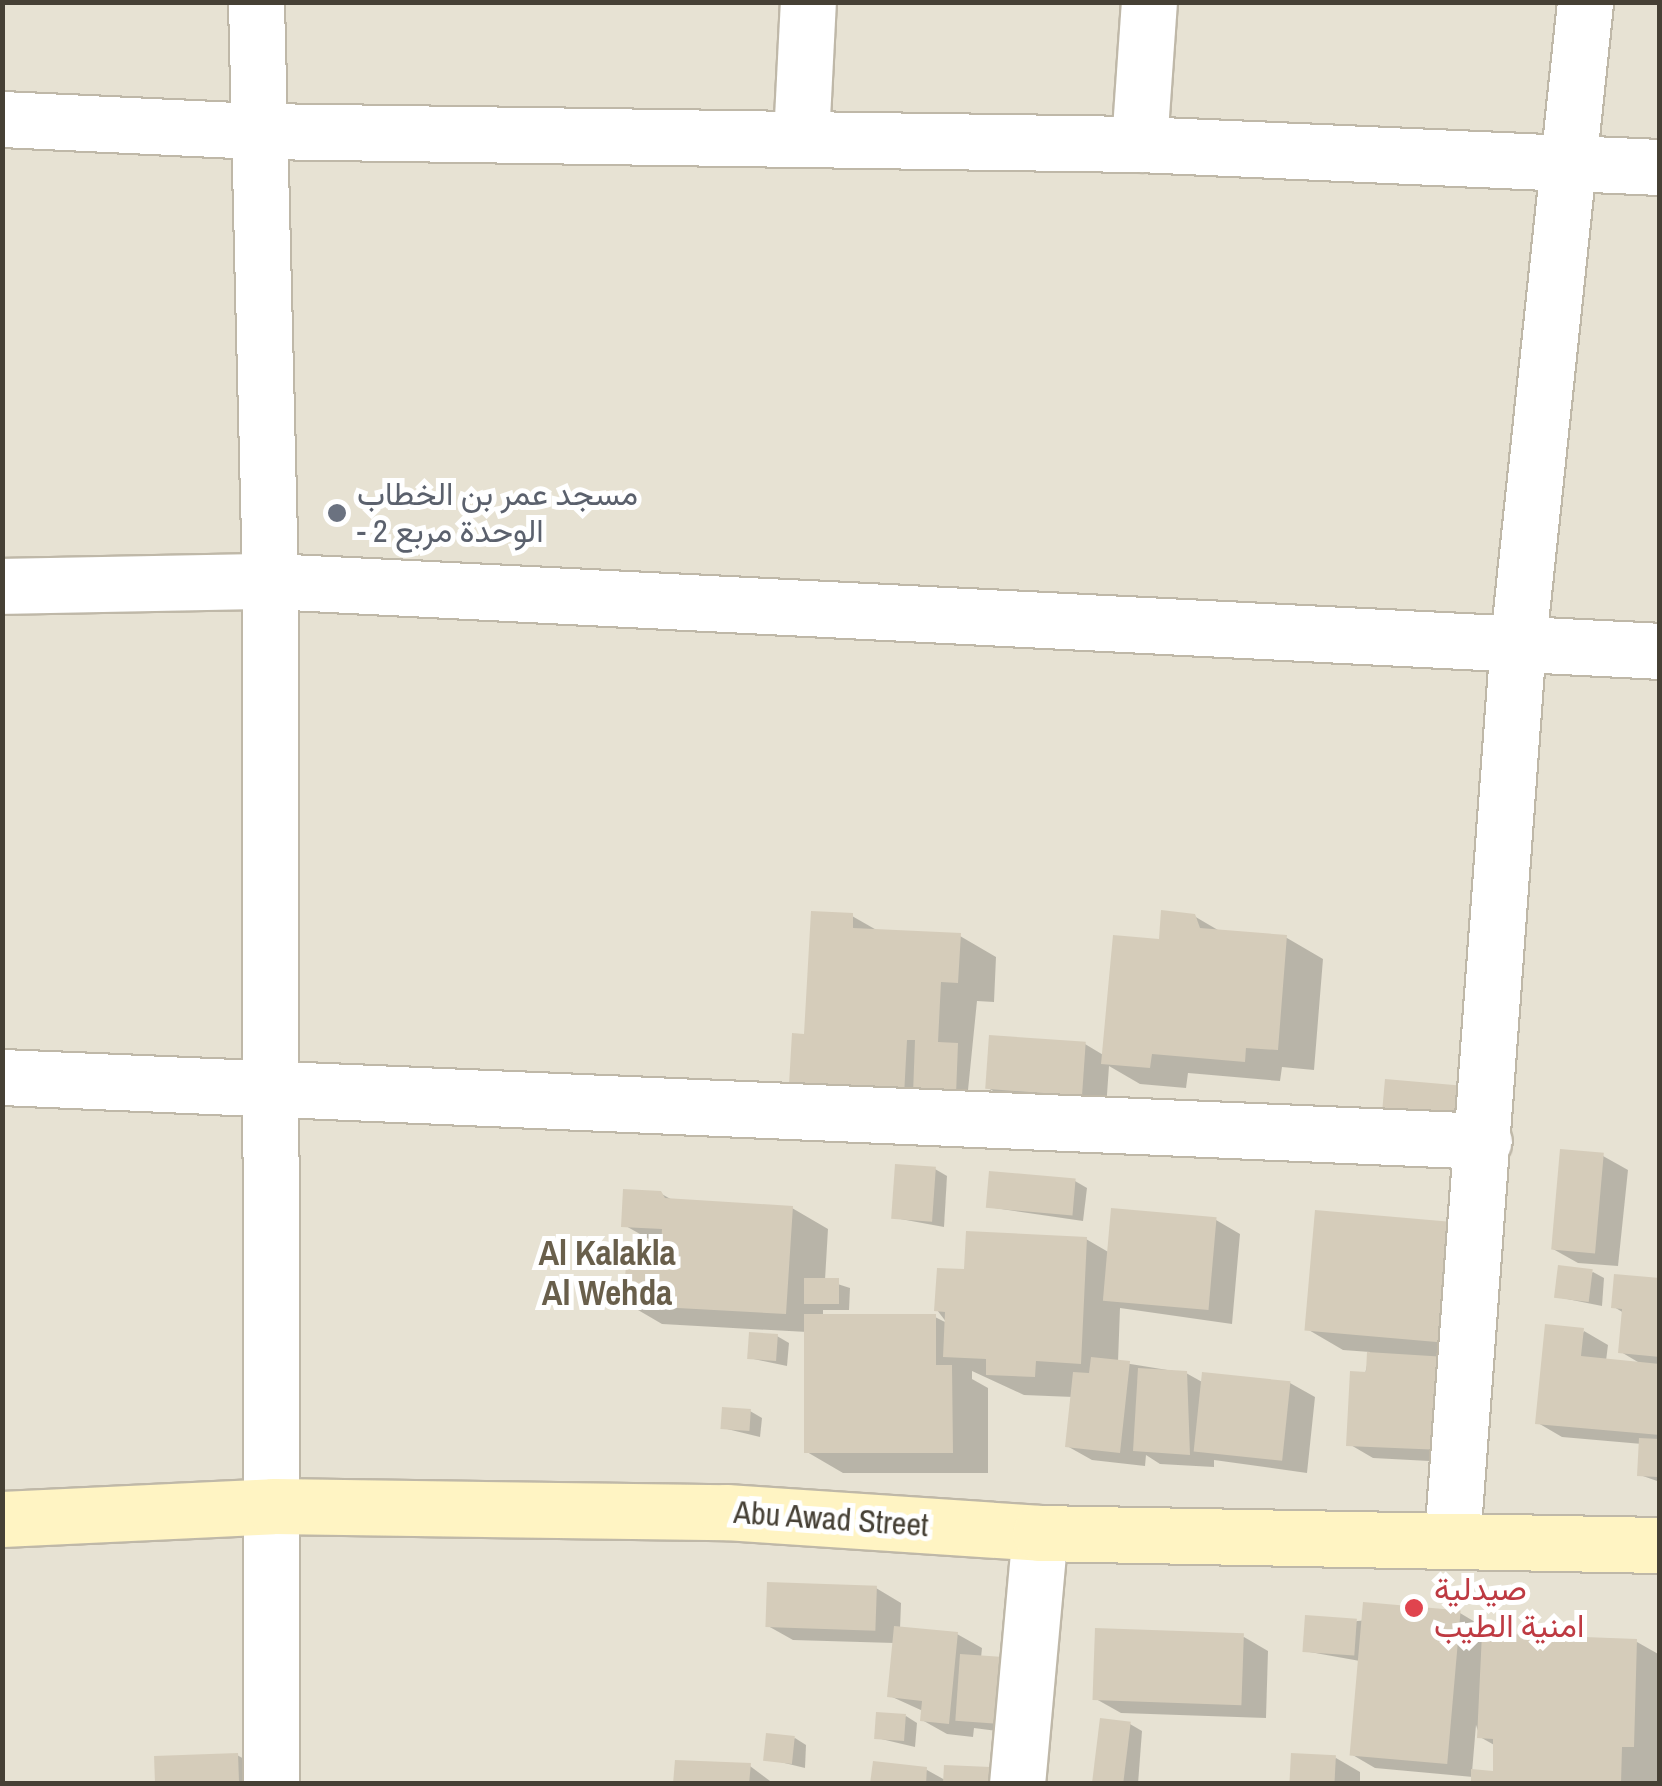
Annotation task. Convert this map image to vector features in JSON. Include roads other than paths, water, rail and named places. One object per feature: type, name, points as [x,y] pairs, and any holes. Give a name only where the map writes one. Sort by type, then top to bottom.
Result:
[{"type":"street","points":[[256,2],[270,581],[272,1784]]},
{"type":"street","points":[[801,138],[808,2]]},
{"type":"street","points":[[1139,144],[1150,2]]},
{"type":"street","points":[[1452,1540],[1518,641],[1584,2]]},
{"type":"street","points":[[2,119],[260,131],[1139,144],[1567,167],[1660,167]]},
{"type":"street","points":[[2,586],[270,581],[1660,651]]},
{"type":"street","points":[[2,1078],[270,1086],[1484,1141]]},
{"type":"street","name":"Abu Awad Street","points":[[2,1518],[274,1506],[726,1512],[1040,1533],[1660,1545]]},
{"type":"street","points":[[1018,1784],[1040,1533]]},
{"type":"place","name":"مسجد عمر بن الخطاب - الوحدة مربع 2","points":[[337,513]]},
{"type":"place","name":"صيدلية امنية الطيب","points":[[1414,1608]]},
{"type":"district","name":"Al Kalakla Al Wehda","points":[[607,1273]]}]
